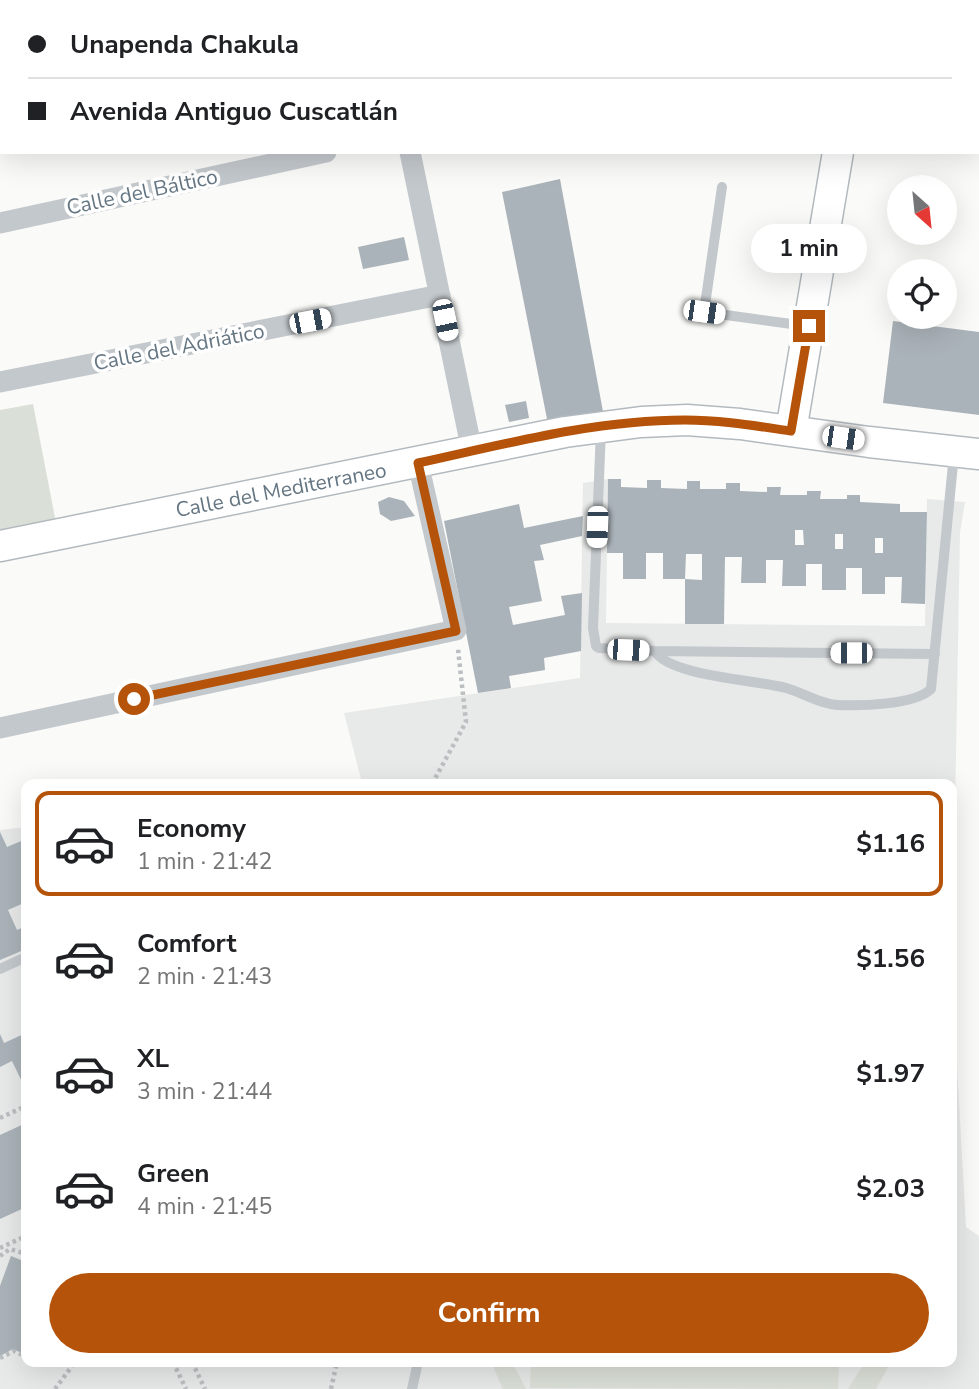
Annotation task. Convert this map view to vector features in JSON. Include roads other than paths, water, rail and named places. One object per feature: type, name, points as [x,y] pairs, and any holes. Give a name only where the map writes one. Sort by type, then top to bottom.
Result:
[{"type":"street","name":"Calle del Báltico","points":[[0,223],[317,154]]},
{"type":"street","points":[[410,154],[472,451]]},
{"type":"street","points":[[791,431],[838,154]]},
{"type":"street","name":"Calle del Adriático","points":[[0,382],[440,295]]},
{"type":"street","name":"Calle del Mediterraneo","points":[[0,547],[601,426],[687,420],[967,452]]},
{"type":"street","points":[[0,728],[456,631],[418,463]]},
{"type":"lane","points":[[722,187],[704,312],[809,326]]},
{"type":"lane","points":[[601,426],[593,636],[596,646],[601,649],[655,651],[935,654]]},
{"type":"lane","points":[[655,651],[664,662],[682,669],[761,682],[836,705],[894,702],[925,695],[931,689],[967,452]]},
{"type":"lane","points":[[0,969],[21,959]]},
{"type":"lane","points":[[412,1389],[417,1367]]}]
